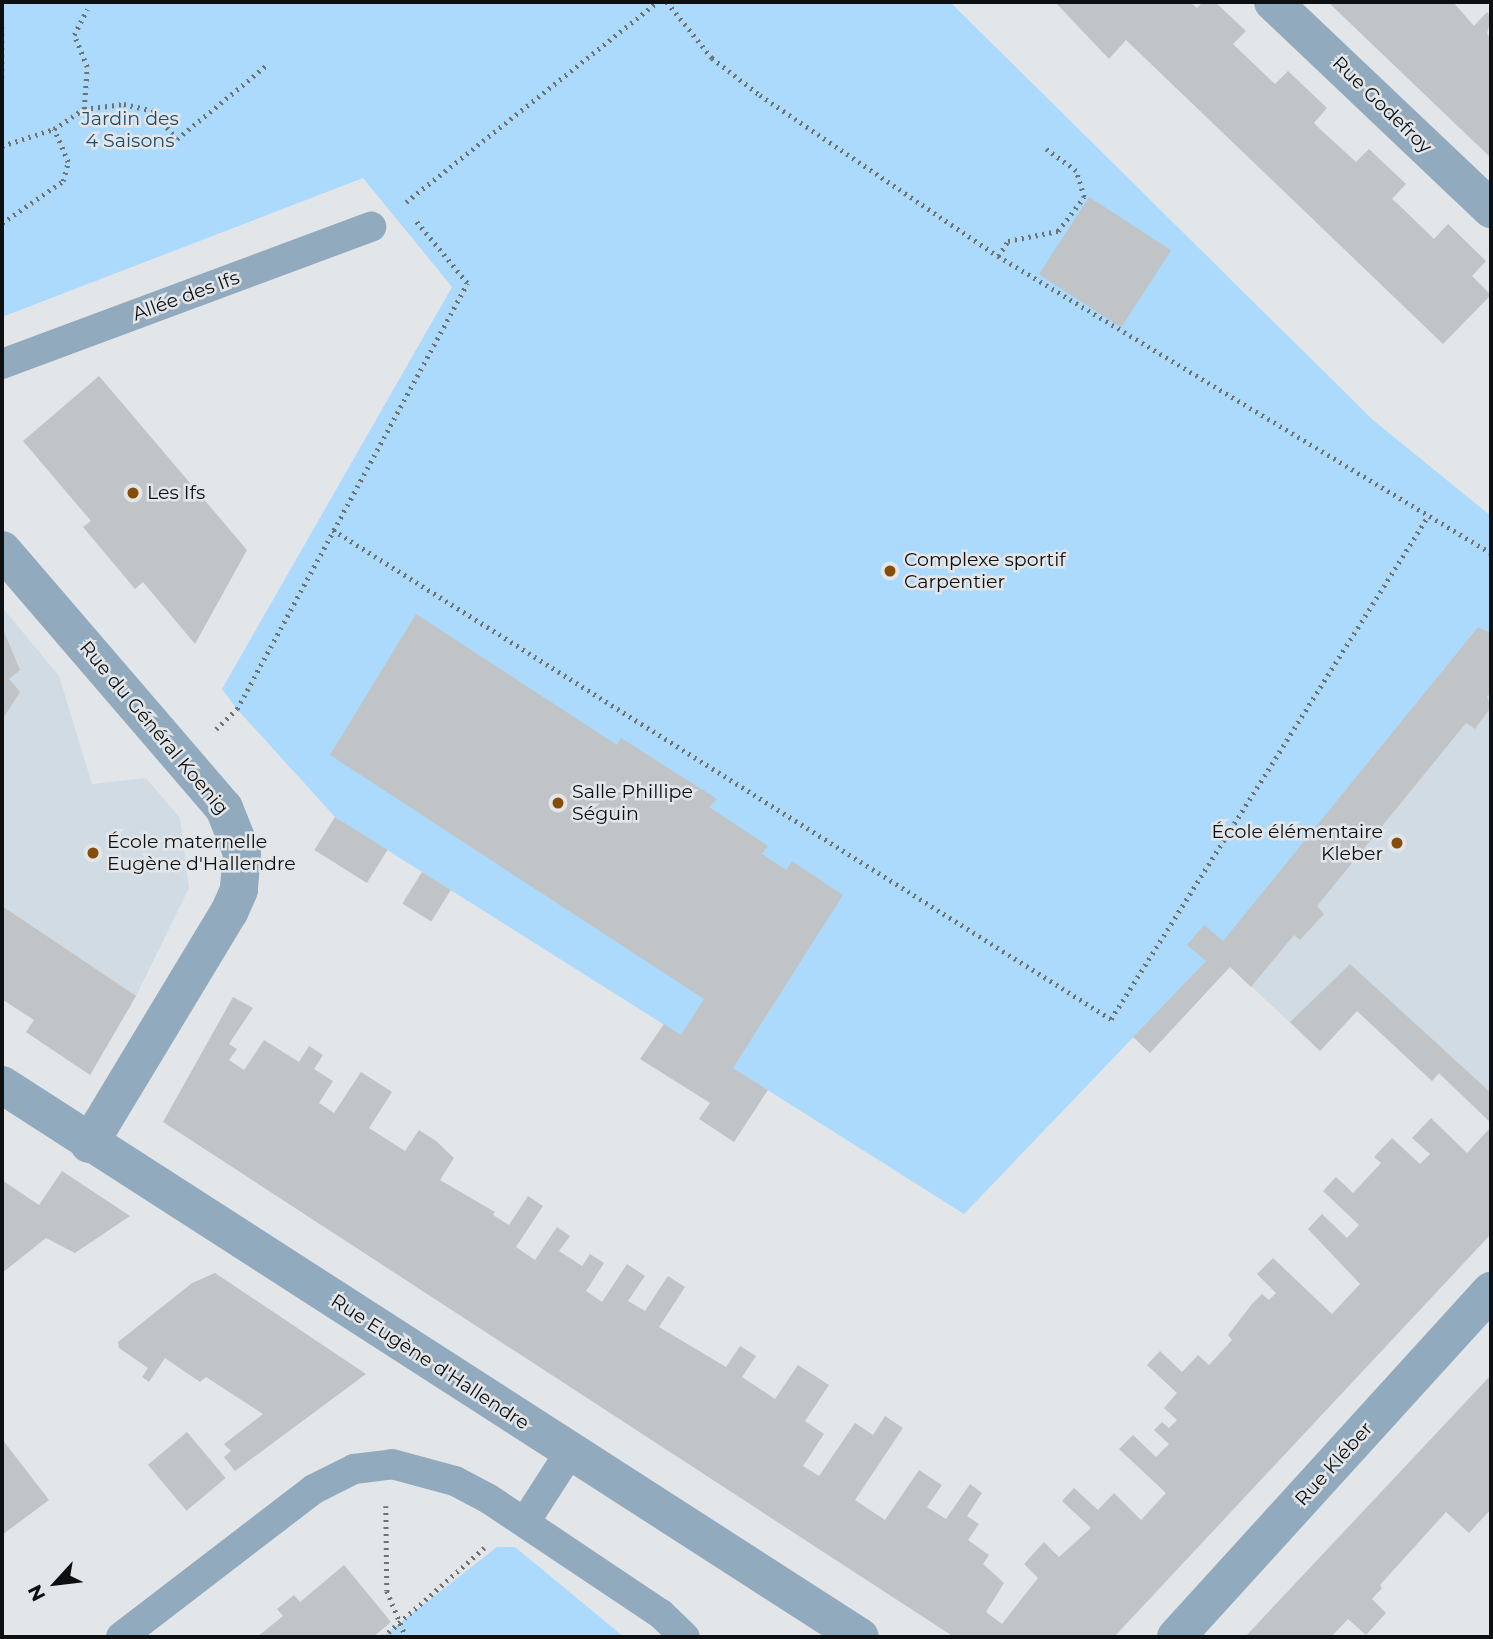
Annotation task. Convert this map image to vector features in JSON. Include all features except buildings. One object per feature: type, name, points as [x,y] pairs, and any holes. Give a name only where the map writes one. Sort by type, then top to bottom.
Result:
[{"type":"street","name":"Rue Godefroy","points":[[1273,2],[1491,209]]},
{"type":"street","name":"Rue du Général Koenig","points":[[2,550],[224,808],[236,831],[242,853],[239,890],[89,1144]]},
{"type":"street","name":"Rue Eugène d'Hallendre","points":[[2,1085],[89,1144],[860,1637]]},
{"type":"street","name":"Rue Kléber","points":[[1176,1637],[1491,1291]]},
{"type":"lane","name":"Allée des Ifs","points":[[2,364],[371,227]]},
{"type":"lane","points":[[525,1522],[570,1452]]},
{"type":"lane","points":[[121,1637],[313,1489],[354,1469],[392,1464],[455,1481],[525,1522],[661,1614],[685,1637]]},
{"type":"path","points":[[185,760],[237,709],[467,283],[402,205],[657,2]]},
{"type":"path","points":[[667,2],[712,58],[760,95],[998,256],[1491,553]]},
{"type":"path","points":[[84,109],[87,67],[74,35],[87,9]]},
{"type":"path","points":[[2,27],[2,80]]},
{"type":"path","points":[[2,146],[54,129],[84,109],[124,104],[154,111],[177,139],[268,64]]},
{"type":"path","points":[[2,223],[63,181],[68,162],[54,129]]},
{"type":"path","points":[[998,256],[1009,241],[1058,231],[1084,197],[1076,171],[1046,149]]},
{"type":"path","points":[[333,530],[1111,1018],[1429,516]]},
{"type":"path","points":[[392,1464],[384,1536],[387,1591],[407,1637]]},
{"type":"path","points":[[383,1637],[496,1537],[525,1522]]},
{"type":"shaded area","name":"École maternelle Eugène d'Hallendre","points":[[2,607],[59,676],[92,784],[146,778],[180,818],[189,888],[136,996],[90,1075],[26,1032],[34,1020],[2,999]]},
{"type":"shaded area","name":"École élémentaire Kleber","points":[[1478,627],[1491,633],[1491,1123],[1439,1074],[1432,1081],[1357,1011],[1320,1051],[1215,952]]},
{"type":"green space","name":"Complexe sportif Carpentier","points":[[2,2],[950,2],[1373,420],[1491,516],[1491,633],[1478,627],[1215,952],[964,1214],[335,817],[237,709],[222,689],[452,287],[363,178],[2,317]]},
{"type":"green space","points":[[497,1547],[515,1547],[624,1637],[382,1637]]},
{"type":"place","name":"Les Ifs","points":[[133,493]]},
{"type":"place","name":"Complexe sportif Carpentier","points":[[890,571]]},
{"type":"place","name":"Salle Phillipe Séguin","points":[[558,803]]},
{"type":"place","name":"École élémentaire Kleber","points":[[1397,843]]},
{"type":"place","name":"École maternelle Eugène d'Hallendre","points":[[93,853]]},
{"type":"park label","name":"Jardin des 4 Saisons","points":[[130,130]]}]
